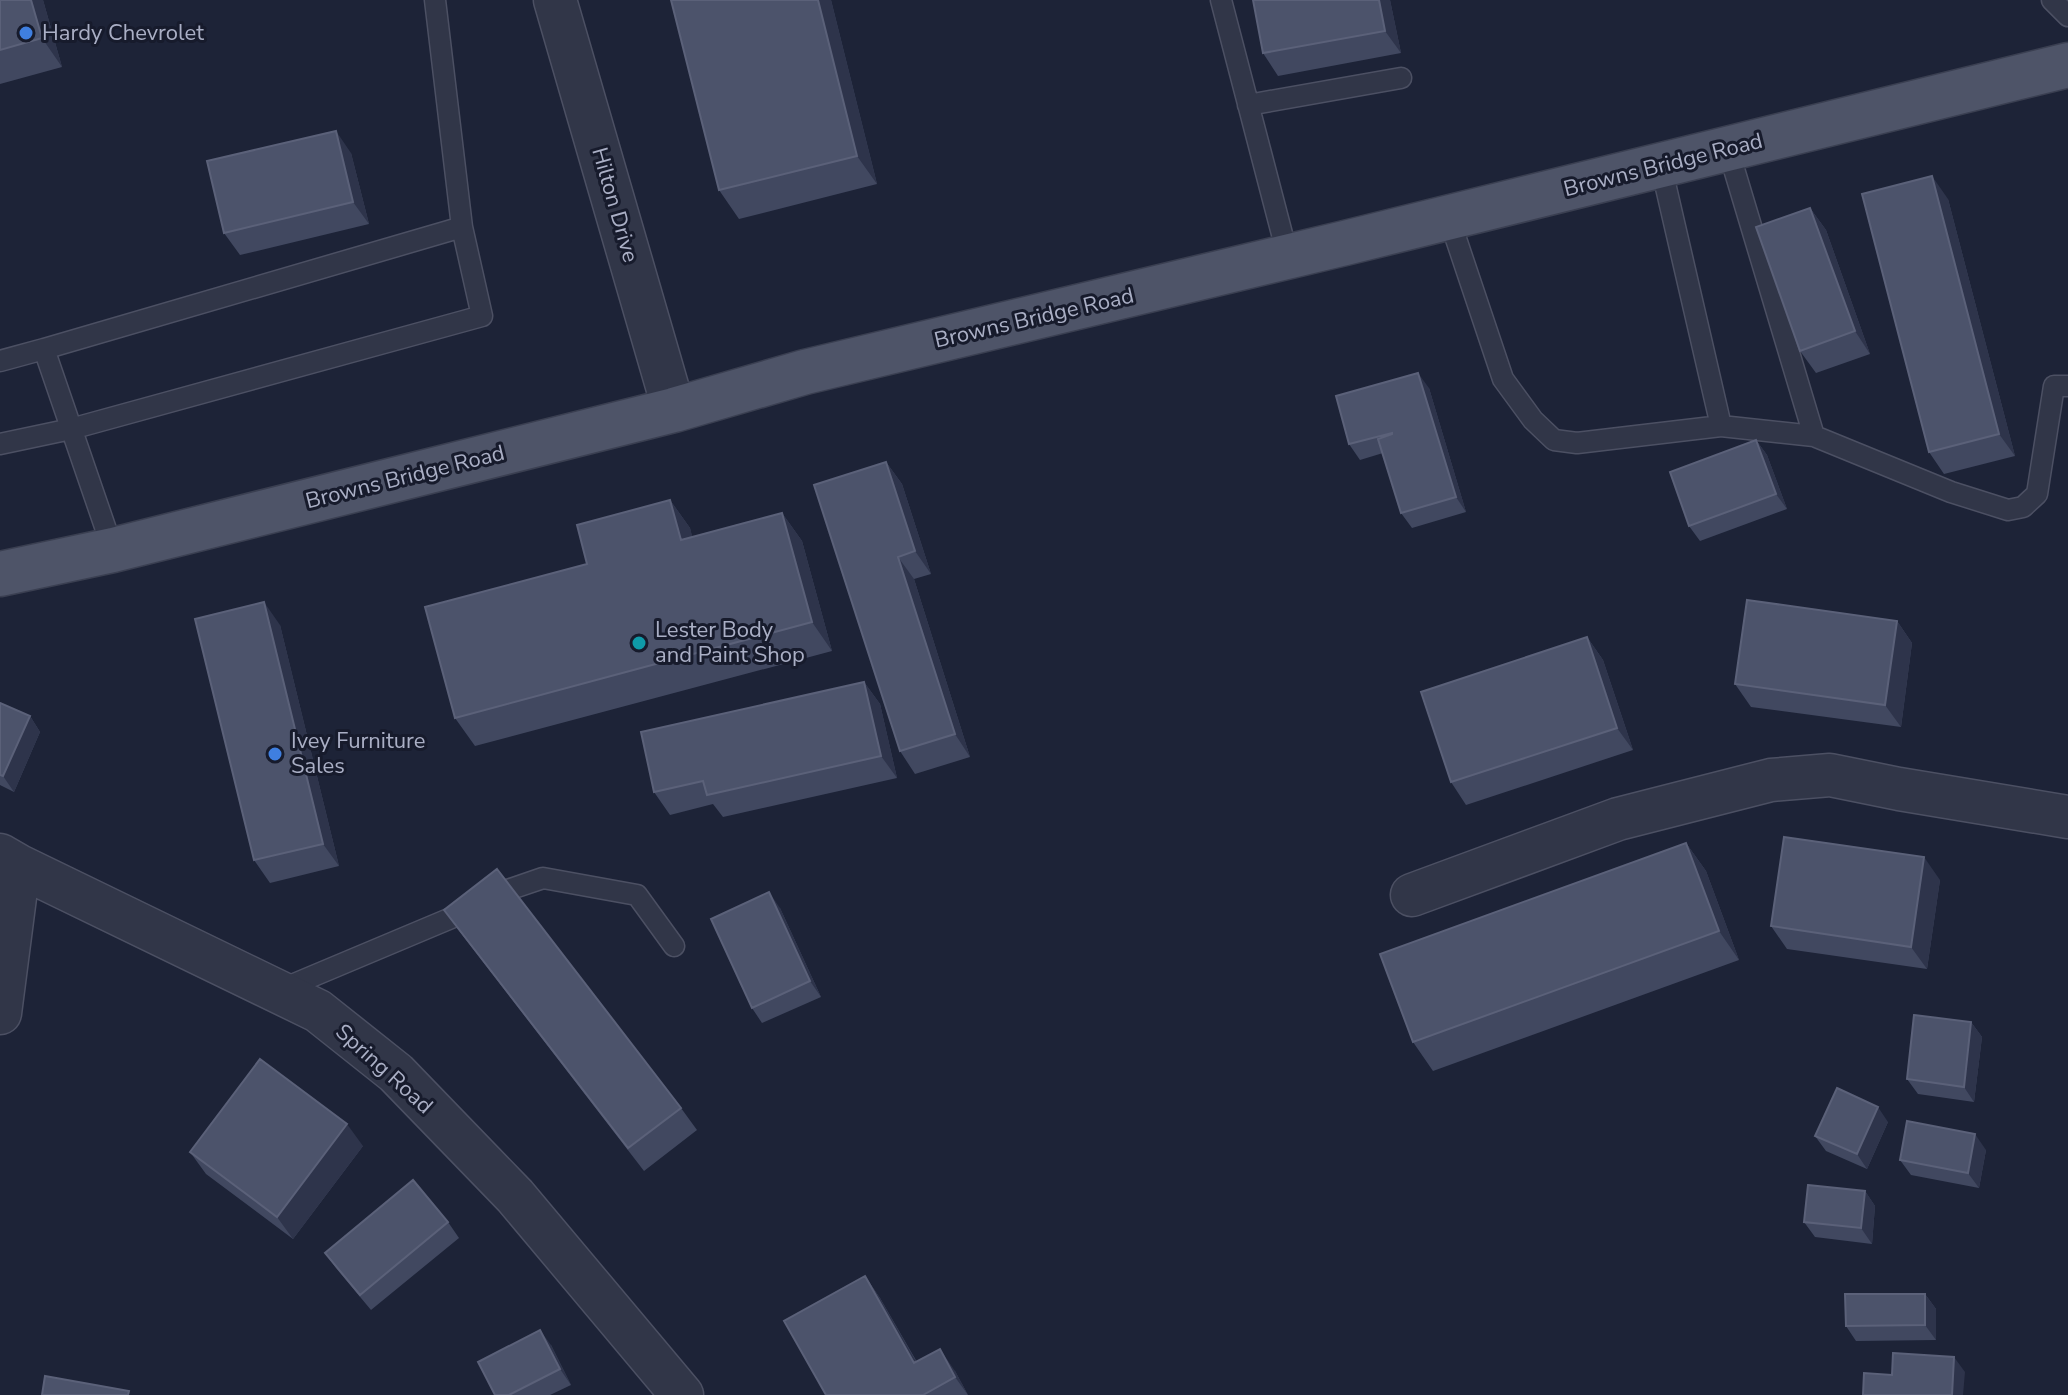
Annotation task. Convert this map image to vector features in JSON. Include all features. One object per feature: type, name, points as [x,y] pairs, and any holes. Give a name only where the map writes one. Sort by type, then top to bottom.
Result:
[{"type":"main road","name":"Browns Bridge Road","points":[[0,574],[113,550],[674,410],[805,372],[1449,218],[2068,65]]},
{"type":"street","name":"Hilton Drive","points":[[555,0],[674,410]]},
{"type":"street","points":[[1412,895],[1618,819],[1771,780],[1830,775],[2068,817]]},
{"type":"street","points":[[0,1013],[10,860]]},
{"type":"street","name":"Spring Road","points":[[10,860],[318,1011],[396,1073],[515,1196],[682,1395]]},
{"type":"lane","points":[[0,444],[71,429],[482,316],[462,227],[435,0]]},
{"type":"lane","points":[[1221,0],[1288,257]]},
{"type":"lane","points":[[2052,0],[2068,16]]},
{"type":"lane","points":[[1248,105],[1401,78]]},
{"type":"lane","points":[[1728,149],[1814,436]]},
{"type":"lane","points":[[1661,166],[1721,426]]},
{"type":"lane","points":[[1449,218],[1503,379],[1533,420],[1554,440],[1577,443],[1721,426],[1814,436],[1951,492],[2008,510],[2023,507],[2037,494],[2054,386],[2068,386]]},
{"type":"lane","points":[[0,361],[462,227]]},
{"type":"lane","points":[[44,349],[113,550]]},
{"type":"lane","points":[[277,991],[456,916],[502,892],[543,878],[637,895],[674,946]]},
{"type":"building","points":[[0,0],[31,0],[42,38],[0,50]]},
{"type":"building","points":[[671,0],[818,0],[857,156],[719,190]]},
{"type":"building","points":[[1253,0],[1379,0],[1385,31],[1263,53]]},
{"type":"building","points":[[336,131],[353,202],[224,233],[207,161]]},
{"type":"building","points":[[1932,176],[1999,434],[1929,452],[1862,194]]},
{"type":"building","points":[[1810,208],[1855,331],[1800,351],[1756,227]]},
{"type":"building","points":[[1418,373],[1456,497],[1401,513],[1378,439],[1392,433],[1349,444],[1336,396]]},
{"type":"building","points":[[1756,440],[1776,494],[1689,526],[1670,472]]},
{"type":"building","points":[[886,462],[915,551],[898,557],[955,734],[900,751],[814,485]]},
{"type":"building","name":"Lester Body and Paint Shop","points":[[670,500],[681,540],[782,513],[812,622],[455,718],[425,607],[587,564],[577,525]]},
{"type":"building","points":[[1747,600],[1897,621],[1885,705],[1735,684]]},
{"type":"building","name":"Ivey Furniture Sales","points":[[264,602],[323,844],[254,860],[195,619]]},
{"type":"building","points":[[1587,637],[1617,728],[1451,782],[1421,692]]},
{"type":"building","points":[[864,682],[881,756],[707,795],[703,781],[654,792],[641,732]]},
{"type":"building","points":[[0,703],[30,716],[3,776],[0,775]]},
{"type":"building","points":[[1784,837],[1924,857],[1911,947],[1771,926]]},
{"type":"building","points":[[1686,843],[1719,931],[1413,1042],[1380,954]]},
{"type":"building","points":[[497,869],[681,1108],[628,1148],[444,910]]},
{"type":"building","points":[[769,892],[810,981],[752,1008],[711,919]]},
{"type":"building","points":[[1914,1015],[1971,1022],[1964,1087],[1907,1079]]},
{"type":"building","points":[[260,1059],[347,1124],[277,1217],[190,1152]]},
{"type":"building","points":[[1837,1088],[1878,1107],[1857,1154],[1815,1136]]},
{"type":"building","points":[[1907,1121],[1975,1134],[1968,1173],[1900,1160]]},
{"type":"building","points":[[413,1180],[448,1222],[360,1295],[325,1253]]},
{"type":"building","points":[[1808,1185],[1865,1191],[1861,1228],[1804,1222]]},
{"type":"building","points":[[865,1276],[914,1363],[940,1349],[955,1377],[923,1395],[826,1395],[784,1321]]},
{"type":"building","points":[[1845,1294],[1925,1294],[1925,1325],[1846,1326]]},
{"type":"building","points":[[540,1330],[560,1369],[509,1395],[495,1395],[478,1362]]},
{"type":"building","points":[[1893,1353],[1954,1357],[1952,1395],[1863,1395],[1864,1373],[1892,1375]]},
{"type":"building","points":[[45,1376],[129,1391],[128,1395],[42,1395]]},
{"type":"place","name":"Hardy Chevrolet","points":[[26,33]]},
{"type":"place","name":"Lester Body and Paint Shop","points":[[639,643]]},
{"type":"place","name":"Ivey Furniture Sales","points":[[275,754]]}]
